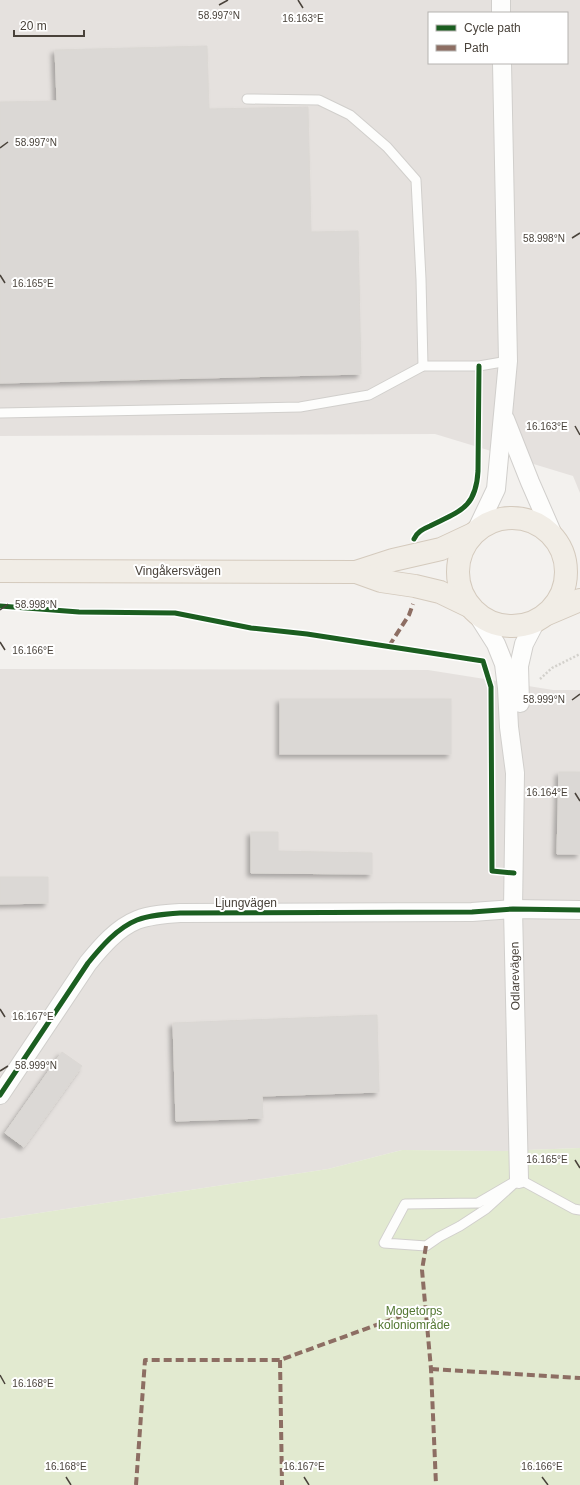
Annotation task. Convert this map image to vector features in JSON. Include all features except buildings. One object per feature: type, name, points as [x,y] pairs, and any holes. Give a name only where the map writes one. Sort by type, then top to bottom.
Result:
[{"type":"main road","points":[[542,616],[560,598],[572,561],[554,537],[538,524],[517,517],[496,519],[475,532],[464,546],[457,566],[459,587],[472,609],[486,620],[506,626],[527,624],[580,600]]},
{"type":"main road","name":"Vingåkersvägen","points":[[0,571],[356,572],[392,560],[441,549],[475,532]]},
{"type":"main road","name":"Vingåkersvägen","points":[[356,572],[381,581],[415,586],[440,592],[472,609]]},
{"type":"street","points":[[501,0],[501,12]]},
{"type":"street","points":[[475,532],[496,489],[508,361],[502,64]]},
{"type":"street","points":[[504,416],[554,537]]},
{"type":"street","name":"Odlarevägen","points":[[472,609],[496,644],[504,664],[507,688],[514,774],[513,909],[519,1179]]},
{"type":"street","name":"Odlarevägen","points":[[514,774],[521,726],[519,666],[524,644],[542,616]]},
{"type":"street","name":"Ljungvägen","points":[[0,1095],[88,963],[104,944],[120,930],[136,920],[155,915],[180,913],[472,912],[513,909],[580,910]]},
{"type":"lane","points":[[247,99],[319,100],[350,115],[387,147],[416,180],[421,279],[423,366]]},
{"type":"lane","points":[[0,413],[300,407],[369,395],[423,366],[479,366],[508,361]]},
{"type":"lane","points":[[519,1179],[486,1208],[460,1226],[426,1246],[384,1242],[405,1204],[478,1203],[519,1179]]},
{"type":"lane","points":[[519,1179],[574,1209],[580,1210]]},
{"type":"shaded area","points":[[0,0],[580,0],[580,493],[573,476],[435,434],[0,436]]},
{"type":"shaded area","points":[[0,669],[428,670],[553,690],[580,690],[580,1148],[504,1151],[402,1150],[328,1169],[0,1219]]},
{"type":"green space","name":"Mogetorps koloniområde","points":[[580,1148],[580,1485],[0,1485],[0,1219],[328,1169],[402,1150],[504,1151]]},
{"type":"marked path","points":[[389,646],[409,615],[413,604]]},
{"type":"marked path","points":[[426,1246],[422,1270],[431,1369],[436,1485]]},
{"type":"marked path","points":[[136,1485],[145,1360],[280,1360],[426,1307]]},
{"type":"marked path","points":[[280,1360],[282,1485]]},
{"type":"marked path","points":[[431,1369],[580,1378]]},
{"type":"cycle path","points":[[414,539],[417,534],[423,530],[458,512],[470,501],[474,493],[478,471],[479,366]]},
{"type":"cycle path","points":[[0,606],[79,612],[175,613],[251,628],[307,634],[483,661],[491,687],[492,871],[514,873]]},
{"type":"cycle path","points":[[0,1095],[88,963],[104,944],[116,933],[130,923],[142,918],[180,913],[472,912],[513,909],[580,910]]}]
